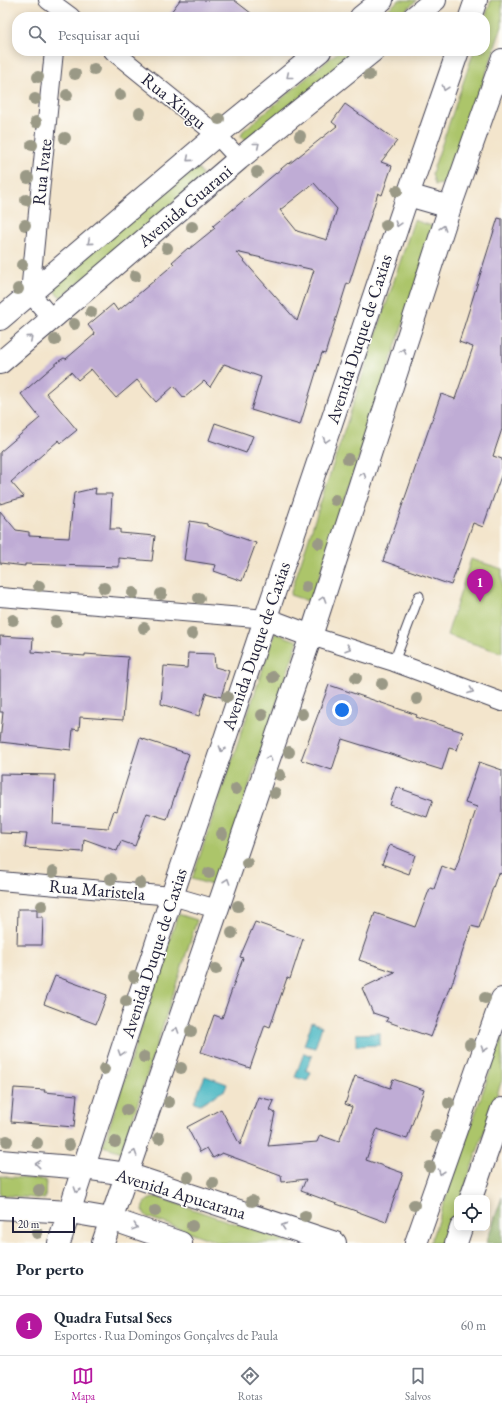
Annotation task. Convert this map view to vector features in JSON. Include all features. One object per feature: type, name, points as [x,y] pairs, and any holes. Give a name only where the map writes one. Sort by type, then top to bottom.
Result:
[{"type":"street","points":[[367,12],[382,0]]},
{"type":"street","points":[[420,12],[435,0]]},
{"type":"street","points":[[472,12],[476,0]]},
{"type":"street","name":"Rua Ivate","points":[[30,293],[54,56]]},
{"type":"street","name":"Rua Xingu","points":[[119,56],[217,135],[240,159]]},
{"type":"street","name":"Avenida Guarani","points":[[0,319],[217,135],[314,56]]},
{"type":"street","name":"Avenida Guarani","points":[[0,363],[240,159],[367,56]]},
{"type":"street","name":"Avenida Duque de Caxias","points":[[60,1243],[172,896],[456,56]]},
{"type":"street","points":[[103,1243],[311,636],[450,206],[502,60]]},
{"type":"street","points":[[408,195],[450,206]]},
{"type":"street","points":[[30,293],[52,319]]},
{"type":"street","points":[[0,597],[266,619],[311,636],[394,662],[502,702]]},
{"type":"street","name":"Rua Maristela","points":[[0,881],[172,896],[217,910]]},
{"type":"street","points":[[416,1243],[502,999]]},
{"type":"street","points":[[472,1195],[502,1110]]},
{"type":"street","name":"Avenida Apucarana","points":[[0,1161],[84,1168],[127,1174],[335,1243]]},
{"type":"street","points":[[0,1208],[70,1212],[111,1219],[181,1243]]},
{"type":"street","points":[[456,1243],[460,1231]]},
{"type":"lane","points":[[394,662],[419,596]]},
{"type":"green space","points":[[399,0],[417,0],[403,12],[385,12]]},
{"type":"green space","points":[[491,0],[502,0],[502,26],[451,178],[443,184],[435,185],[432,173],[472,56],[490,56],[490,12],[487,12]]},
{"type":"green space","points":[[333,56],[350,56],[249,141],[244,140],[241,137],[243,131]]},
{"type":"green space","points":[[192,168],[198,168],[202,174],[201,179],[62,297],[57,295],[54,289],[55,282]]},
{"type":"green space","points":[[414,220],[435,227],[311,602],[290,595]]},
{"type":"green space","points":[[471,559],[502,569],[502,653],[447,635]]},
{"type":"green space","points":[[275,633],[298,641],[215,886],[192,879]]},
{"type":"green space","points":[[178,914],[197,920],[122,1152],[103,1146]]},
{"type":"green space","points":[[502,1037],[502,1080],[462,1195],[454,1195],[454,1217],[445,1243],[430,1243]]},
{"type":"green space","points":[[0,1176],[46,1180],[45,1199],[0,1195]]},
{"type":"green space","points":[[157,1197],[292,1243],[220,1243],[147,1217],[142,1210],[145,1202]]},
{"type":"green space","points":[[502,1197],[502,1243],[486,1243]]},
{"type":"water","points":[[312,1022],[322,1026],[315,1048],[304,1045]]},
{"type":"water","points":[[380,1033],[380,1045],[356,1046],[356,1034]]},
{"type":"water","points":[[304,1053],[312,1056],[306,1070],[311,1072],[307,1081],[295,1077]]},
{"type":"water","points":[[205,1076],[227,1084],[225,1090],[200,1104],[194,1102]]},
{"type":"building","points":[[180,0],[234,0],[250,12],[171,12]]},
{"type":"building","points":[[345,104],[397,141],[381,162],[392,166],[382,195],[378,193],[349,284],[347,283],[325,354],[322,353],[300,425],[251,410],[261,377],[224,364],[210,387],[204,381],[184,398],[174,386],[156,402],[137,380],[116,398],[91,369],[78,380],[71,372],[46,393],[77,430],[61,443],[59,440],[11,482],[24,497],[0,504],[0,452],[40,418],[21,394],[59,361],[64,358],[66,359],[95,334],[88,325],[113,304],[118,311],[174,264],[172,262],[188,248],[189,249],[215,228],[213,226],[288,163],[289,164],[337,126],[332,122]],"holes":[[[314,183],[337,209],[327,240],[297,231],[280,210]],[[236,252],[314,270],[297,321]]]},
{"type":"building","points":[[498,218],[502,219],[502,429],[493,456],[502,459],[502,473],[483,527],[473,523],[451,585],[383,561],[441,394],[455,399],[473,347],[459,342]]},
{"type":"building","points":[[215,423],[253,436],[246,453],[209,440]]},
{"type":"building","points":[[96,488],[95,494],[112,494],[110,529],[120,529],[120,533],[155,536],[152,561],[119,558],[119,567],[25,564],[25,566],[0,563],[0,511],[16,530],[29,532],[29,536],[69,538],[74,493]]},
{"type":"building","points":[[190,521],[207,524],[207,526],[256,543],[242,581],[214,571],[216,565],[184,560]]},
{"type":"building","points":[[0,636],[33,638],[32,652],[85,656],[85,654],[128,657],[123,720],[80,717],[79,730],[73,729],[71,750],[0,742],[3,712],[0,712]]},
{"type":"building","points":[[188,653],[214,654],[215,667],[229,671],[221,697],[206,693],[199,716],[161,704],[164,666],[187,668]]},
{"type":"building","points":[[329,685],[417,715],[416,717],[463,732],[457,750],[449,748],[442,770],[342,739],[332,770],[301,760]]},
{"type":"building","points":[[140,738],[189,754],[167,819],[147,813],[135,846],[121,841],[117,851],[84,839],[83,852],[25,848],[27,834],[0,833],[0,774],[55,775],[53,824],[108,828],[114,810],[117,811]]},
{"type":"building","points":[[479,762],[502,770],[502,874],[498,873],[479,928],[471,926],[451,987],[450,986],[431,1037],[386,1021],[388,1018],[373,1013],[362,988],[395,972],[359,960],[375,913],[415,927],[430,888],[434,889],[442,866],[455,871],[477,807],[465,803]]},
{"type":"building","points":[[396,787],[433,800],[427,817],[390,805]]},
{"type":"building","points":[[390,845],[415,855],[409,874],[382,864]]},
{"type":"building","points":[[18,909],[37,909],[37,917],[43,917],[42,945],[17,945]]},
{"type":"building","points":[[255,922],[303,939],[290,979],[287,978],[270,1027],[265,1025],[250,1068],[201,1052],[214,1015],[222,1018],[243,958],[240,957]]},
{"type":"building","points":[[55,976],[107,995],[96,1024],[44,1004]]},
{"type":"building","points":[[355,1076],[390,1088],[393,1079],[424,1090],[407,1139],[377,1129],[366,1160],[403,1173],[386,1222],[301,1191],[306,1179],[282,1182],[281,1175],[222,1153],[213,1158],[207,1148],[200,1152],[187,1127],[221,1109],[240,1145],[258,1097],[274,1101],[270,1110],[275,1113],[268,1146],[317,1142],[320,1135],[339,1142],[352,1107],[345,1104]]},
{"type":"building","points":[[14,1088],[45,1090],[44,1092],[77,1095],[74,1127],[11,1122]]},
{"type":"place","name":"Quadra Futsal Secs","points":[[480,602]]}]
